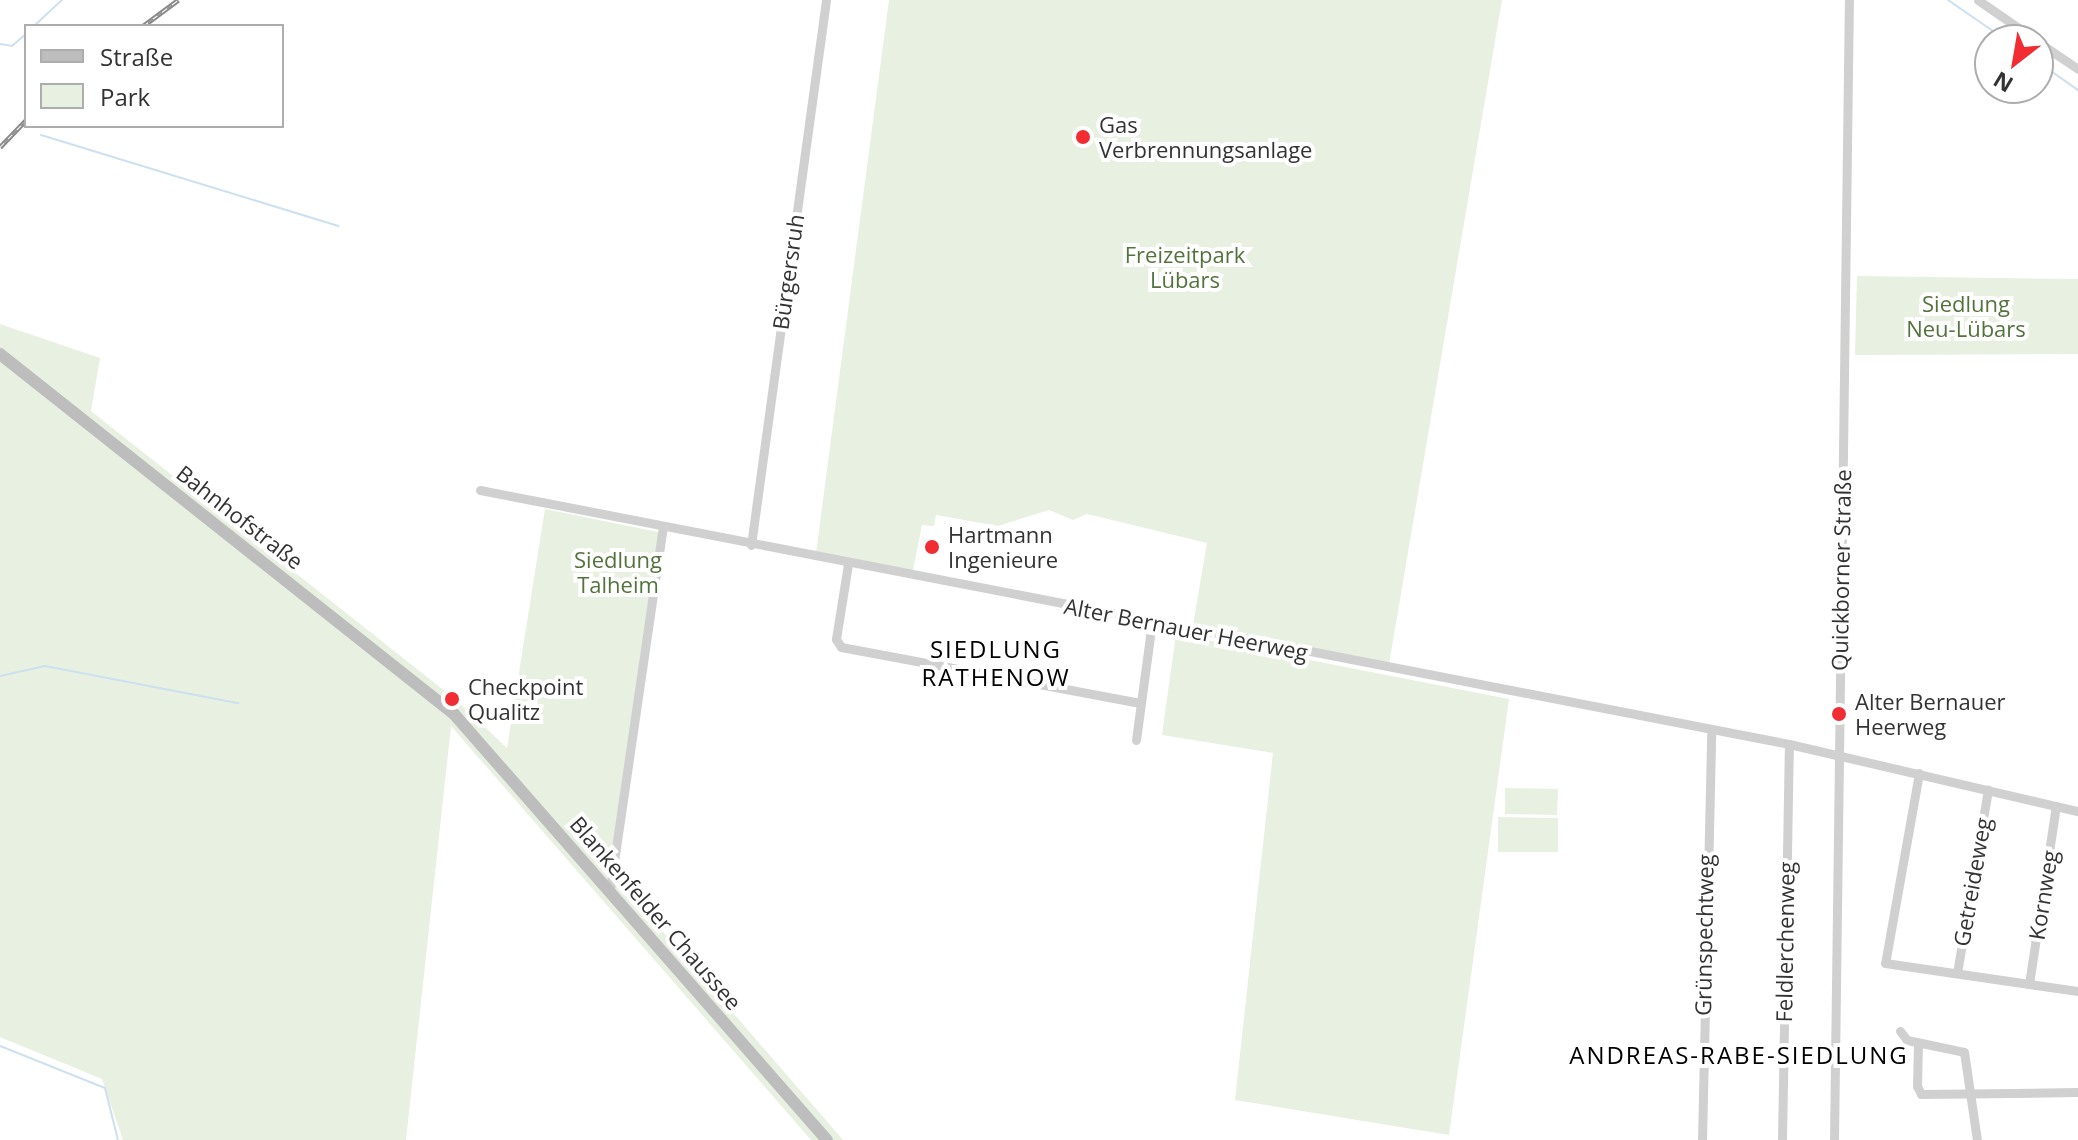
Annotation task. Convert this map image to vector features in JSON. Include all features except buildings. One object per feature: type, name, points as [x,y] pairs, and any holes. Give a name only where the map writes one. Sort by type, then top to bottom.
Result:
[{"type":"street","name":"Bürgersruh","points":[[751,545],[826,0]]},
{"type":"street","name":"Quickborner Straße","points":[[1834,1140],[1849,0]]},
{"type":"street","points":[[1978,0],[2013,24]]},
{"type":"street","points":[[2054,53],[2078,69]]},
{"type":"street","name":"Bahnhofstraße","points":[[0,354],[454,714]]},
{"type":"street","name":"Alter Bernauer Heerweg","points":[[480,490],[848,564],[1839,754],[2078,811]]},
{"type":"street","points":[[610,889],[663,527]]},
{"type":"street","points":[[848,564],[836,639],[841,647],[1139,703]]},
{"type":"street","points":[[1136,740],[1152,622]]},
{"type":"street","name":"Blankenfelder Chaussee","points":[[454,714],[827,1140]]},
{"type":"street","name":"Grünspechtweg","points":[[1702,1140],[1711,731]]},
{"type":"street","name":"Feldlerchenweg","points":[[1782,1140],[1789,744]]},
{"type":"street","points":[[1919,773],[1885,963],[2078,991]]},
{"type":"street","name":"Getreideweg","points":[[1957,973],[1988,790]]},
{"type":"street","name":"Kornweg","points":[[2029,984],[2056,806]]},
{"type":"street","points":[[1900,1031],[1907,1040],[1964,1052],[1967,1093],[1977,1140]]},
{"type":"street","points":[[1918,1043],[1918,1091],[2078,1092]]},
{"type":"green space","name":"Freizeitpark Lübars","points":[[889,0],[1502,0],[1389,664],[1193,625],[1207,543],[1087,514],[1073,520],[1049,510],[998,526],[936,515],[934,526],[922,525],[913,570],[816,553]]},
{"type":"green space","name":"Siedlung Neu-Lübars","points":[[1857,276],[2078,279],[2078,354],[1855,355]]},
{"type":"green space","name":"Siedlung Talheim","points":[[0,324],[100,358],[91,411],[456,700],[507,748],[545,509],[663,533],[613,874],[843,1140],[811,1140],[451,726],[406,1140],[123,1140],[102,1079],[0,1037]]},
{"type":"green space","points":[[1176,634],[1509,699],[1449,1135],[1235,1100],[1273,753],[1162,735]]},
{"type":"green space","points":[[1505,788],[1558,789],[1557,815],[1505,814]]},
{"type":"green space","points":[[1498,817],[1558,818],[1558,852],[1498,852]]},
{"type":"waterway","points":[[36,24],[62,0]]},
{"type":"waterway","points":[[1948,0],[1983,24]]},
{"type":"waterway","points":[[0,44],[12,46],[24,36]]},
{"type":"waterway","points":[[2054,73],[2078,90]]},
{"type":"waterway","points":[[41,135],[338,226]]},
{"type":"waterway","points":[[0,676],[45,666],[238,703]]},
{"type":"waterway","points":[[0,1046],[105,1088],[118,1140]]},
{"type":"railway","points":[[146,24],[178,0]]},
{"type":"railway","points":[[0,147],[24,122]]},
{"type":"place","name":"Gas Verbrennungsanlage","points":[[1083,137]]},
{"type":"place","name":"Hartmann Ingenieure","points":[[932,547]]},
{"type":"place","name":"Checkpoint Qualitz","points":[[452,699]]},
{"type":"place","name":"Alter Bernauer Heerweg","points":[[1839,714]]},
{"type":"district","name":"SIEDLUNG RATHENOW","points":[[996,663]]},
{"type":"district","name":"ANDREAS-RABE-SIEDLUNG","points":[[1739,1055]]}]
